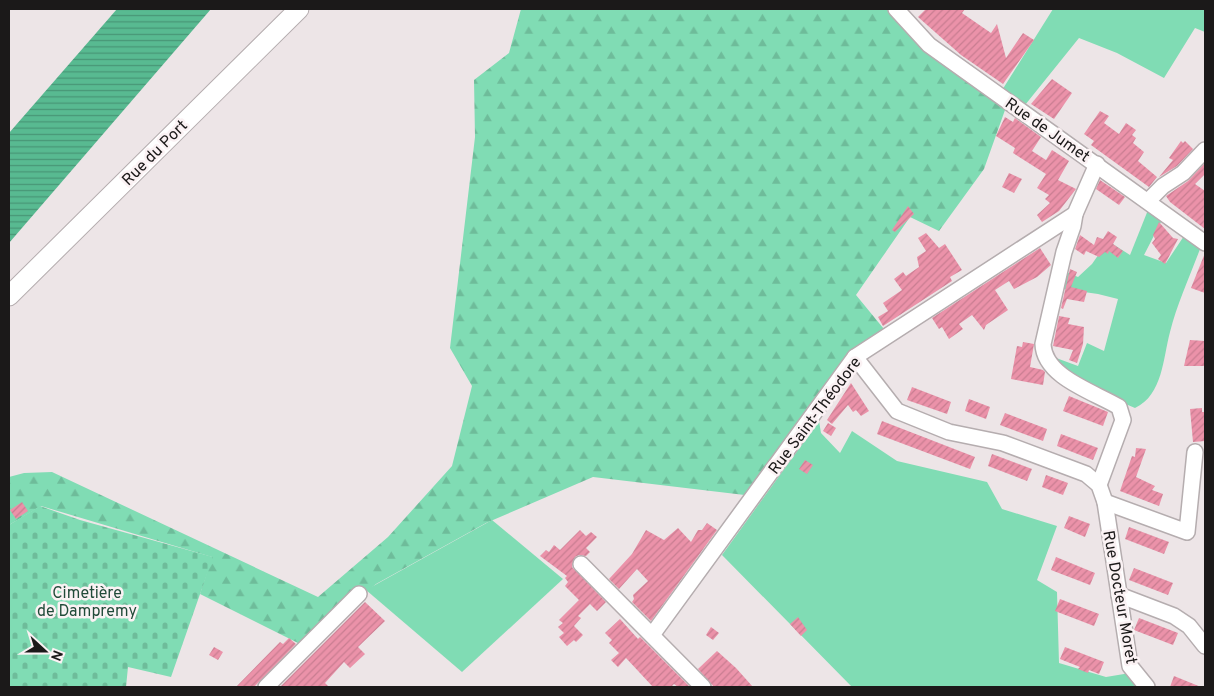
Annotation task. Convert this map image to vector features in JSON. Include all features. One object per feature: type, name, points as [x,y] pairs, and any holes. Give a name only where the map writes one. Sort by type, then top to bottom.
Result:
[{"type":"main road","name":"Rue du Port","points":[[9,296],[299,9]]},
{"type":"street","name":"Rue de Jumet","points":[[896,9],[929,45],[1205,243]]},
{"type":"street","points":[[1148,201],[1163,186],[1184,173],[1205,150]]},
{"type":"street","points":[[856,357],[897,411],[949,432],[1003,443],[1086,474],[1099,485],[1123,420],[1122,412],[1119,407],[1056,373],[1043,353],[1043,344],[1064,252],[1075,214],[1096,164]]},
{"type":"street","name":"Rue Saint-Théodore","points":[[652,635],[856,357],[1075,214]]},
{"type":"street","name":"Rue Docteur Moret","points":[[1105,502],[1187,532],[1195,452]]},
{"type":"street","name":"Rue Docteur Moret","points":[[1099,485],[1105,502],[1130,666],[1147,687]]},
{"type":"street","points":[[581,564],[703,687]]},
{"type":"street","points":[[266,687],[359,594]]},
{"type":"street","points":[[1119,595],[1174,616],[1189,626],[1205,644]]},
{"type":"green space","points":[[521,9],[896,9],[918,32],[1005,110],[984,169],[939,231],[910,217],[856,295],[888,334],[818,408],[753,496],[593,477],[486,523],[376,584],[340,614],[306,647],[200,594],[212,557],[41,506],[9,525],[9,477],[24,473],[52,472],[318,597],[388,537],[452,466],[472,386],[450,348],[475,137],[474,80],[509,53]]},
{"type":"green space","points":[[1053,9],[1205,9],[1205,32],[1195,28],[1164,78],[1117,53],[1079,38],[1021,110],[999,95]]},
{"type":"green space","points":[[1148,210],[1162,220],[1144,255],[1166,263],[1184,236],[1200,249],[1176,311],[1157,385],[1144,402],[1135,408],[1067,379],[1048,355],[1078,366],[1087,343],[1104,351],[1118,299],[1056,288],[1066,272],[1078,277],[1092,264],[1108,241],[1130,255]]},
{"type":"green space","points":[[819,421],[821,433],[840,453],[852,431],[897,461],[987,482],[1002,509],[1057,526],[1037,580],[1057,592],[1059,663],[1106,677],[1130,673],[1143,687],[852,687],[722,555]]},
{"type":"green space","name":"Cimetière de Dampremy","points":[[40,506],[80,520],[213,557],[171,677],[128,667],[126,687],[9,687],[9,525]]},
{"type":"green space","points":[[492,520],[563,579],[462,672],[366,590]]},
{"type":"shaded area","points":[[117,9],[211,9],[9,243],[9,133]]},
{"type":"building","points":[[926,9],[965,9],[962,13],[991,33],[997,24],[1006,58],[1023,33],[1034,40],[1003,84],[961,55],[918,17]]},
{"type":"building","points":[[1052,79],[1072,93],[1054,119],[1031,104]]},
{"type":"building","points":[[1100,111],[1109,116],[1104,123],[1119,134],[1126,123],[1136,130],[1132,135],[1136,138],[1133,143],[1144,152],[1138,161],[1157,177],[1149,187],[1091,145],[1094,141],[1084,134]]},
{"type":"building","points":[[1005,117],[1013,122],[1015,118],[1041,137],[1032,151],[1046,160],[1052,150],[1069,161],[1058,180],[1076,189],[1059,211],[1042,222],[1037,215],[1050,203],[1045,199],[1049,195],[1037,188],[1046,174],[1013,153],[1015,148],[996,136]]},
{"type":"building","points":[[1181,141],[1183,143],[1185,141],[1193,149],[1177,166],[1159,177],[1173,160],[1169,158]]},
{"type":"building","points":[[1205,163],[1205,174],[1195,184],[1205,191],[1205,229],[1170,202],[1166,196],[1188,181]]},
{"type":"building","points":[[1009,173],[1022,179],[1014,193],[1002,187]]},
{"type":"building","points":[[1100,180],[1125,197],[1119,205],[1096,189]]},
{"type":"building","points":[[908,206],[914,214],[895,232],[892,230]]},
{"type":"building","points":[[1159,222],[1173,238],[1178,239],[1165,264],[1158,259],[1161,255],[1152,243],[1155,239],[1153,235]]},
{"type":"building","points":[[1108,231],[1117,237],[1113,244],[1123,251],[1118,258],[1109,251],[1108,254],[1105,252],[1099,257],[1086,251],[1084,255],[1075,249],[1080,235],[1094,245],[1097,237],[1103,239]]},
{"type":"building","points":[[926,233],[939,248],[945,244],[962,270],[950,277],[952,281],[883,326],[878,317],[888,311],[883,303],[902,290],[894,279],[903,272],[906,276],[919,267],[917,257],[926,251],[918,238]]},
{"type":"building","points":[[1040,248],[1051,265],[1037,277],[1014,289],[1009,281],[995,290],[1008,310],[986,325],[984,330],[972,315],[959,324],[963,329],[949,339],[942,327],[939,329],[932,318]]},
{"type":"building","points":[[1205,253],[1205,293],[1191,288]]},
{"type":"building","points":[[1070,269],[1077,272],[1071,287],[1087,291],[1084,302],[1067,299],[1063,309],[1061,308]]},
{"type":"building","points":[[1059,316],[1070,318],[1068,324],[1084,327],[1083,344],[1077,363],[1069,360],[1073,350],[1053,346]]},
{"type":"building","points":[[1190,340],[1205,341],[1205,366],[1184,366]]},
{"type":"building","points":[[1023,342],[1034,344],[1030,367],[1045,372],[1043,385],[1011,379],[1017,346],[1022,347]]},
{"type":"building","points":[[851,383],[869,411],[861,416],[856,410],[853,412],[848,405],[832,424],[827,420]]},
{"type":"building","points":[[912,387],[951,402],[947,414],[907,400]]},
{"type":"building","points":[[1069,396],[1108,412],[1103,426],[1063,411]]},
{"type":"building","points":[[969,399],[990,407],[986,419],[965,411]]},
{"type":"building","points":[[1202,408],[1202,412],[1205,412],[1205,441],[1193,442],[1190,409]]},
{"type":"building","points":[[1005,413],[1047,429],[1043,441],[1000,425]]},
{"type":"building","points":[[882,421],[975,457],[970,469],[877,434]]},
{"type":"building","points":[[828,423],[836,428],[831,436],[823,431]]},
{"type":"building","points":[[1061,434],[1098,448],[1093,460],[1057,446]]},
{"type":"building","points":[[1136,448],[1146,449],[1136,477],[1155,486],[1152,490],[1163,494],[1159,506],[1120,491],[1132,456],[1135,457]]},
{"type":"building","points":[[992,454],[1032,469],[1027,481],[988,466]]},
{"type":"building","points":[[805,460],[813,465],[807,474],[799,469]]},
{"type":"building","points":[[1046,475],[1068,483],[1063,495],[1042,487]]},
{"type":"building","points":[[22,502],[28,511],[16,519],[10,510]]},
{"type":"building","points":[[1069,516],[1090,524],[1085,537],[1064,528]]},
{"type":"building","points":[[707,523],[717,530],[651,621],[632,602],[634,599],[633,595],[648,581],[637,569],[619,589],[609,579],[632,554],[646,530],[664,540],[678,528],[691,542],[698,530],[702,530]]},
{"type":"building","points":[[1129,527],[1169,542],[1164,554],[1125,539]]},
{"type":"building","points":[[580,530],[586,536],[591,532],[597,537],[586,548],[590,552],[586,556],[579,555],[575,557],[572,567],[606,602],[597,611],[590,604],[578,616],[581,618],[574,626],[583,635],[576,642],[574,640],[567,646],[559,637],[564,633],[558,627],[563,623],[559,620],[579,600],[565,586],[568,582],[565,578],[567,576],[540,556],[546,550],[549,552],[554,545],[560,550]]},
{"type":"building","points":[[1056,557],[1095,573],[1090,585],[1051,570]]},
{"type":"building","points":[[1134,568],[1173,583],[1168,595],[1129,580]]},
{"type":"building","points":[[1060,599],[1099,614],[1094,626],[1055,611]]},
{"type":"building","points":[[365,602],[385,621],[358,647],[365,654],[350,668],[344,662],[325,683],[329,687],[280,687]]},
{"type":"building","points":[[798,617],[807,630],[801,636],[790,624]]},
{"type":"building","points":[[1139,618],[1178,633],[1173,645],[1134,630]]},
{"type":"building","points":[[620,619],[638,639],[640,637],[690,687],[678,687],[674,684],[671,687],[653,687],[626,658],[618,667],[611,660],[619,653],[609,643],[612,640],[605,633]]},
{"type":"building","points":[[711,627],[719,633],[713,640],[706,635]]},
{"type":"building","points":[[289,638],[296,644],[254,687],[236,687],[280,642],[283,644]]},
{"type":"building","points":[[214,647],[223,652],[218,660],[209,655]]},
{"type":"building","points":[[1065,647],[1104,662],[1099,674],[1089,670],[1088,673],[1078,669],[1080,667],[1060,659]]},
{"type":"building","points":[[717,651],[753,687],[714,687],[698,669]]},
{"type":"building","points":[[1174,676],[1201,687],[1170,687]]}]
